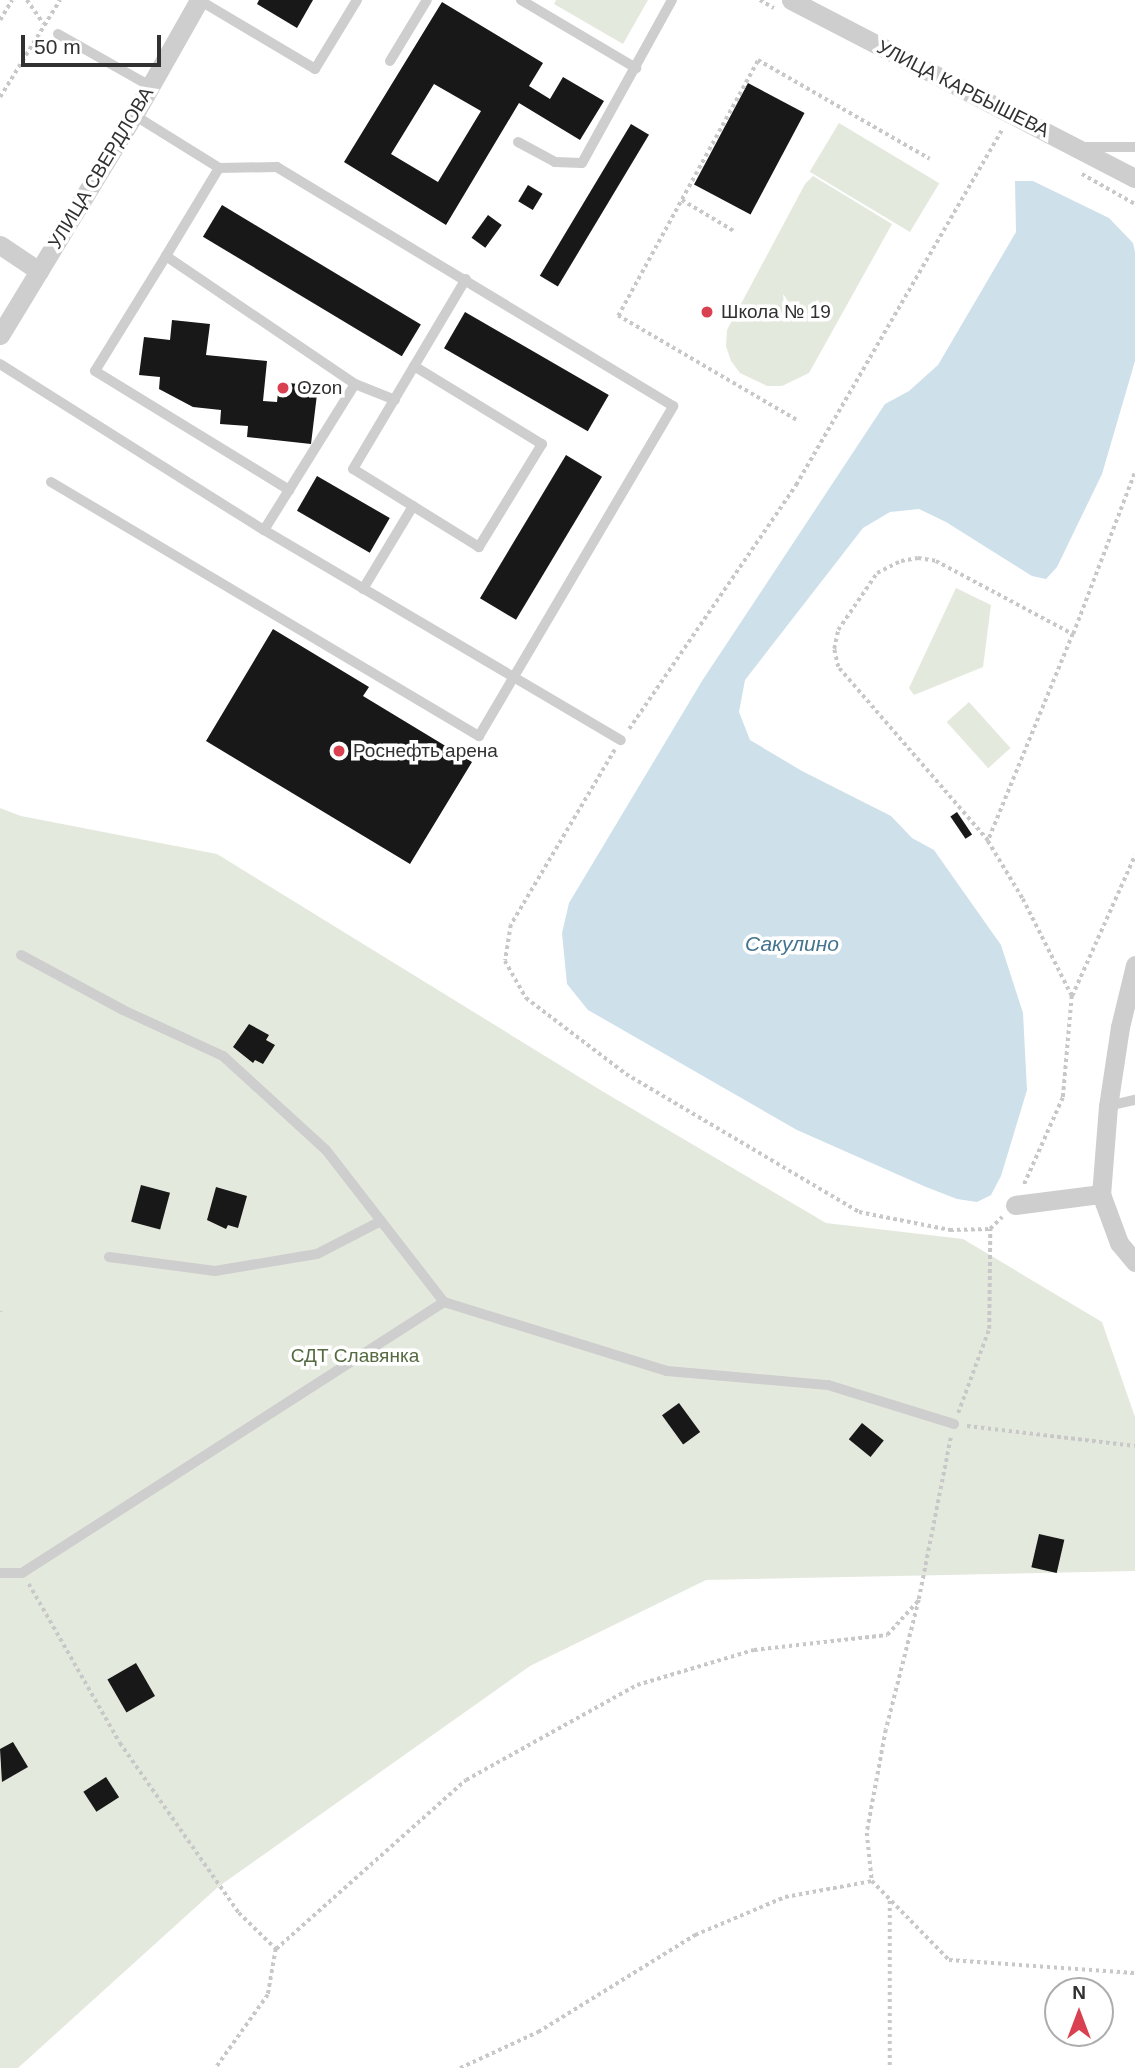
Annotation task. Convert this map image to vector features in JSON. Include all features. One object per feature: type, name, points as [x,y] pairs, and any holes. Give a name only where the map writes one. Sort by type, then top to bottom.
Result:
[{"type":"street","name":"УЛИЦА СВЕРДЛОВА","points":[[0,335],[134,115],[199,0]]},
{"type":"street","name":"УЛИЦА КАРБЫШЕВА","points":[[801,2],[1135,178]]},
{"type":"street","points":[[0,245],[39,271]]},
{"type":"street","points":[[1135,965],[1120,1027],[1108,1106],[1101,1194],[1119,1242],[1135,1262]]},
{"type":"street","points":[[1015,1205],[1101,1194]]},
{"type":"lane","points":[[199,0],[315,69],[357,0]]},
{"type":"lane","points":[[390,61],[428,0]]},
{"type":"lane","points":[[521,0],[636,68]]},
{"type":"lane","points":[[518,142],[555,162],[582,163],[672,0]]},
{"type":"lane","points":[[58,34],[150,86]]},
{"type":"lane","points":[[51,482],[479,736],[673,406],[277,167],[219,168],[134,115]]},
{"type":"lane","points":[[1076,147],[1135,147]]},
{"type":"lane","points":[[219,168],[95,372],[289,490]]},
{"type":"lane","points":[[166,256],[355,384],[395,400]]},
{"type":"lane","points":[[414,366],[542,444],[479,547],[353,469],[395,400],[414,366],[466,279]]},
{"type":"lane","points":[[0,363],[264,530],[621,740]]},
{"type":"lane","points":[[264,530],[355,384]]},
{"type":"lane","points":[[363,589],[413,506]]},
{"type":"lane","points":[[21,955],[123,1010],[223,1056],[326,1150],[444,1302],[667,1371],[828,1385],[954,1424]]},
{"type":"lane","points":[[1108,1106],[1135,1100]]},
{"type":"lane","points":[[109,1257],[215,1271],[317,1254],[381,1221]]},
{"type":"lane","points":[[0,1573],[22,1573],[444,1302]]},
{"type":"path","points":[[0,20],[12,0]]},
{"type":"path","points":[[27,0],[44,24]]},
{"type":"path","points":[[0,97],[60,0]]},
{"type":"path","points":[[796,420],[618,316],[758,60],[930,159]]},
{"type":"path","points":[[1013,136],[1001,130],[796,485],[621,740],[511,925],[505,961],[526,998],[626,1074],[859,1212],[950,1230],[990,1228],[1015,1205],[1063,1098],[1072,996],[1135,855]]},
{"type":"path","points":[[1072,169],[1135,204]]},
{"type":"path","points":[[682,200],[734,231]]},
{"type":"path","points":[[988,841],[1073,634],[1135,472]]},
{"type":"path","points":[[1072,996],[1023,899],[988,841],[838,667],[834,649],[838,630],[877,573],[901,561],[918,558],[936,561],[1073,634]]},
{"type":"path","points":[[954,1424],[1135,1446]]},
{"type":"path","points":[[22,1573],[120,1743],[239,1913],[275,1949]]},
{"type":"path","points":[[216,2068],[268,1995],[275,1949],[466,1780],[637,1685],[754,1650],[887,1635],[919,1600],[886,1730],[867,1833],[872,1881],[949,1960],[1135,1973]]},
{"type":"path","points":[[460,2068],[538,2032],[695,1935],[785,1897],[872,1881]]},
{"type":"path","points":[[890,1899],[890,2068]]},
{"type":"green space","points":[[556,0],[648,0],[623,44],[554,4]]},
{"type":"green space","points":[[839,123],[939,183],[910,232],[810,172]]},
{"type":"green space","points":[[813,176],[892,224],[809,373],[782,386],[767,386],[740,373],[731,361],[726,346],[727,330],[805,184]]},
{"type":"green space","points":[[956,588],[991,605],[983,667],[914,695],[909,688]]},
{"type":"green space","points":[[969,702],[1010,748],[988,768],[947,722]]},
{"type":"green space","name":"СДТ Славянка","points":[[0,808],[21,816],[217,854],[602,1091],[826,1223],[963,1239],[1102,1322],[1135,1417],[1135,1571],[706,1580],[530,1666],[218,1887],[18,2068],[0,2068]]},
{"type":"water","name":"Сакулино","points":[[1015,181],[1033,181],[1109,218],[1133,243],[1135,252],[1135,361],[1102,474],[1057,567],[1046,579],[1032,576],[946,522],[919,509],[890,512],[863,528],[745,680],[739,712],[750,740],[802,771],[891,816],[912,838],[934,850],[1001,945],[1023,1013],[1027,1090],[1001,1176],[991,1195],[977,1202],[957,1199],[926,1187],[797,1130],[588,1010],[567,984],[562,933],[569,903],[702,681],[885,404],[909,391],[938,365],[1016,232]]},
{"type":"building","points":[[259,0],[313,0],[297,28],[257,4]]},
{"type":"building","points":[[442,2],[543,63],[529,86],[550,99],[563,77],[604,101],[580,140],[519,103],[446,225],[344,162]],"holes":[[[434,84],[481,111],[438,182],[391,154]]]},
{"type":"building","points":[[748,83],[805,113],[751,215],[694,185]]},
{"type":"building","points":[[631,124],[649,135],[558,287],[540,276]]},
{"type":"building","points":[[528,185],[543,194],[533,210],[518,201]]},
{"type":"building","points":[[222,205],[421,324],[402,356],[203,237]]},
{"type":"building","points":[[488,215],[502,225],[485,248],[472,238]]},
{"type":"building","points":[[465,312],[609,395],[588,431],[444,348]]},
{"type":"building","points":[[172,320],[210,324],[206,355],[267,361],[263,401],[277,402],[279,382],[318,386],[311,444],[247,437],[248,426],[220,424],[221,410],[193,407],[159,389],[160,377],[139,375],[144,337],[170,340]]},
{"type":"building","points":[[566,455],[602,477],[516,620],[480,598]]},
{"type":"building","points":[[317,476],[390,518],[370,553],[297,511]]},
{"type":"building","name":"Роснефть арена","points":[[273,629],[369,687],[363,696],[472,762],[410,864],[206,741]]},
{"type":"building","points":[[957,812],[972,834],[965,839],[950,816]]},
{"type":"building","points":[[249,1024],[269,1035],[266,1040],[275,1045],[263,1064],[255,1060],[253,1063],[233,1047]]},
{"type":"building","points":[[141,1185],[170,1193],[160,1229],[131,1222]]},
{"type":"building","points":[[216,1187],[247,1196],[238,1228],[228,1225],[226,1229],[207,1220]]},
{"type":"building","points":[[679,1403],[700,1432],[683,1444],[662,1415]]},
{"type":"building","points":[[862,1423],[884,1441],[871,1457],[849,1439]]},
{"type":"building","points":[[1039,1534],[1064,1540],[1057,1573],[1031,1567]]},
{"type":"building","points":[[136,1663],[155,1696],[126,1712],[107,1680]]},
{"type":"building","points":[[13,1742],[28,1767],[2,1782],[0,1749]]},
{"type":"building","points":[[106,1777],[119,1797],[96,1812],[83,1792]]},
{"type":"place","name":"Школа № 19","points":[[707,312]]},
{"type":"place","name":"Ozon","points":[[283,388]]},
{"type":"place","name":"Роснефть арена","points":[[339,751]]}]
